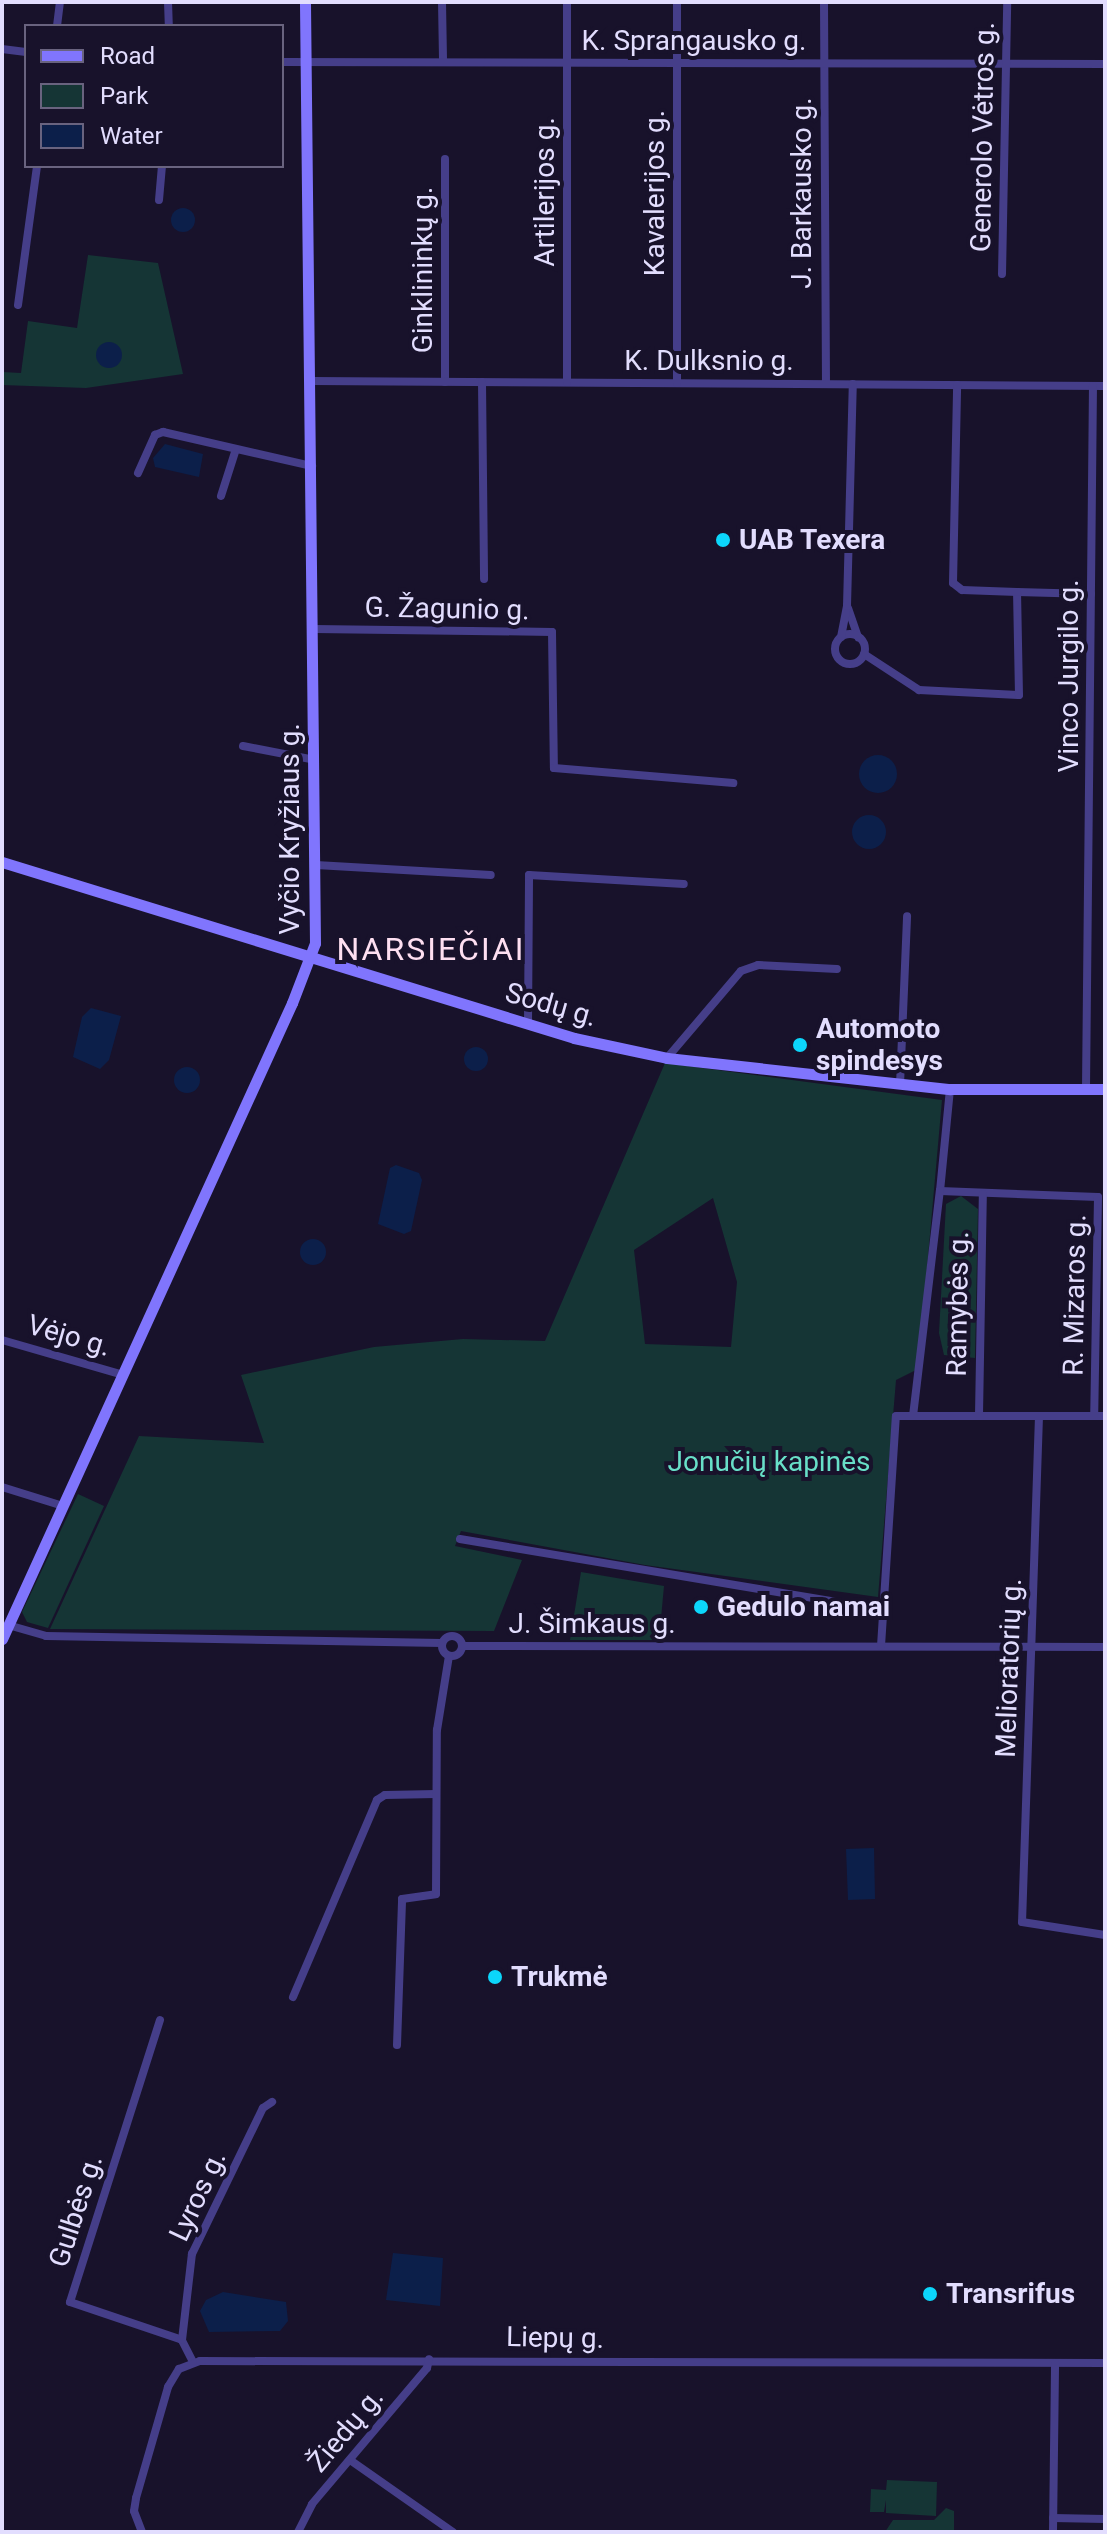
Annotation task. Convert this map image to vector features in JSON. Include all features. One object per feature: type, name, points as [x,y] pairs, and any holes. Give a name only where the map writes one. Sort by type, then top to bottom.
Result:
[{"type":"street","points":[[57,24],[60,2]]},
{"type":"street","points":[[168,2],[169,24]]},
{"type":"street","name":"Vyčio Kryžiaus g.","points":[[2,1639],[310,956],[316,924],[312,381],[305,2]]},
{"type":"street","points":[[442,2],[443,62]]},
{"type":"street","name":"Artilerijos g.","points":[[567,2],[567,382]]},
{"type":"street","name":"Kavalerijos g.","points":[[677,2],[677,383]]},
{"type":"street","name":"J. Barkausko g.","points":[[824,2],[826,384]]},
{"type":"street","name":"Generolo Vėtros g.","points":[[1002,274],[1007,2]]},
{"type":"street","points":[[2,49],[24,52]]},
{"type":"street","name":"K. Sprangausko g.","points":[[284,62],[1105,64]]},
{"type":"street","name":"Ginklininkų g.","points":[[445,159],[445,382]]},
{"type":"street","points":[[18,305],[37,168]]},
{"type":"street","points":[[159,200],[162,168]]},
{"type":"street","name":"K. Dulksnio g.","points":[[312,381],[1105,386]]},
{"type":"street","points":[[482,382],[484,579]]},
{"type":"street","points":[[853,384],[847,606],[841,637],[835,649],[841,661],[854,664],[864,654]]},
{"type":"street","points":[[957,385],[953,583],[962,590],[1091,594]]},
{"type":"street","name":"Vinco Jurgilo g.","points":[[1086,1088],[1093,386]]},
{"type":"street","points":[[138,473],[155,435],[163,432],[312,466]]},
{"type":"street","points":[[221,496],[236,449]]},
{"type":"street","points":[[847,606],[864,654],[919,690],[1019,695],[1017,592]]},
{"type":"street","name":"G. Žagunio g.","points":[[314,629],[552,632],[554,768],[733,783]]},
{"type":"street","points":[[841,637],[859,637]]},
{"type":"street","points":[[243,746],[315,760]]},
{"type":"street","name":"Sodų g.","points":[[2,862],[528,1024],[667,1058],[950,1089],[1105,1089]]},
{"type":"street","points":[[316,865],[491,875]]},
{"type":"street","points":[[528,1024],[529,875],[684,884]]},
{"type":"street","points":[[900,1085],[907,916]]},
{"type":"street","points":[[667,1058],[750,966],[837,969]]},
{"type":"street","points":[[913,1416],[950,1089]]},
{"type":"street","name":"R. Mizaros g.","points":[[940,1191],[1098,1197],[1094,1416]]},
{"type":"street","name":"Ramybės g.","points":[[979,1415],[983,1194]]},
{"type":"street","name":"Vėjo g.","points":[[2,1340],[123,1375]]},
{"type":"street","name":"Ramybės g.","points":[[883,1610],[896,1416],[1105,1416]]},
{"type":"street","name":"Melioratorių g.","points":[[1039,1416],[1022,1922],[1105,1935]]},
{"type":"street","points":[[2,1487],[63,1506]]},
{"type":"street","points":[[460,1539],[883,1610],[881,1646]]},
{"type":"street","name":"J. Šimkaus g.","points":[[8,1625],[71,1637],[442,1643],[452,1636],[462,1646],[1105,1647]]},
{"type":"street","points":[[442,1643],[449,1656]]},
{"type":"street","points":[[397,2045],[402,1899],[436,1894],[438,1704],[449,1656],[462,1646]]},
{"type":"street","points":[[293,1997],[377,1800],[385,1795],[436,1794]]},
{"type":"street","name":"Gulbės g.","points":[[160,2020],[70,2302],[182,2340]]},
{"type":"street","name":"Lyros g.","points":[[182,2340],[198,2236],[263,2108],[272,2102]]},
{"type":"street","points":[[142,2532],[134,2511],[136,2498],[168,2387],[179,2369],[193,2362],[182,2340]]},
{"type":"street","name":"Liepų g.","points":[[193,2362],[429,2359],[1105,2363]]},
{"type":"street","name":"Žiedų g.","points":[[298,2532],[312,2504],[427,2368],[429,2359]]},
{"type":"street","points":[[1053,2532],[1055,2363]]},
{"type":"street","points":[[350,2460],[453,2532]]},
{"type":"street","points":[[1053,2518],[1105,2519]]},
{"type":"green space","points":[[88,255],[158,263],[183,374],[86,388],[2,385],[2,372],[21,373],[28,321],[77,328]]},
{"type":"green space","name":"Jonučių kapinės","points":[[665,1063],[942,1100],[918,1369],[896,1380],[878,1597],[645,1565],[461,1531],[455,1546],[522,1560],[494,1631],[50,1629],[139,1436],[264,1443],[241,1375],[374,1347],[463,1339],[545,1341]],"holes":[[[713,1198],[737,1282],[731,1347],[645,1344],[634,1250]]]},
{"type":"green space","points":[[961,1196],[978,1209],[975,1358],[944,1355],[939,1333],[946,1204]]},
{"type":"green space","points":[[78,1494],[104,1506],[48,1628],[27,1622],[22,1612]]},
{"type":"green space","points":[[581,1572],[664,1586],[659,1640],[570,1640]]},
{"type":"green space","points":[[887,2480],[937,2482],[936,2516],[886,2513],[886,2500],[884,2512],[870,2512],[871,2489],[886,2490]]},
{"type":"green space","points":[[946,2508],[954,2511],[954,2532],[885,2532],[893,2520],[934,2520]]},
{"type":"water","points":[[183,208],[192,211],[195,220],[192,229],[183,232],[174,229],[171,220],[174,211]]},
{"type":"water","points":[[109,342],[118,346],[122,355],[118,364],[109,368],[100,364],[96,355],[100,346]]},
{"type":"water","points":[[165,444],[203,454],[199,477],[155,467],[153,458]]},
{"type":"water","points":[[878,755],[891,761],[897,774],[891,787],[878,793],[865,787],[859,774],[865,761]]},
{"type":"water","points":[[869,815],[881,820],[886,832],[881,844],[869,849],[857,844],[852,832],[857,820]]},
{"type":"water","points":[[91,1008],[121,1016],[109,1060],[100,1069],[73,1057],[82,1017]]},
{"type":"water","points":[[476,1047],[484,1051],[488,1059],[484,1067],[476,1071],[468,1067],[464,1059],[468,1051]]},
{"type":"water","points":[[187,1067],[196,1071],[200,1080],[196,1089],[187,1093],[178,1089],[174,1080],[178,1071]]},
{"type":"water","points":[[396,1165],[419,1173],[422,1180],[411,1231],[404,1234],[378,1224],[390,1168]]},
{"type":"water","points":[[313,1239],[322,1243],[326,1252],[322,1261],[313,1265],[304,1261],[300,1252],[304,1243]]},
{"type":"water","points":[[874,1848],[875,1899],[848,1900],[846,1849]]},
{"type":"water","points":[[393,2253],[443,2258],[440,2306],[386,2300]]},
{"type":"water","points":[[223,2292],[286,2302],[288,2321],[280,2331],[209,2332],[200,2311],[206,2300]]},
{"type":"place","name":"UAB Texera","points":[[723,540]]},
{"type":"place","name":"Automoto spindesys","points":[[800,1045]]},
{"type":"place","name":"Gedulo namai","points":[[701,1607]]},
{"type":"place","name":"Trukmė","points":[[495,1977]]},
{"type":"place","name":"Transrifus","points":[[930,2294]]},
{"type":"district","name":"NARSIEČIAI","points":[[431,949]]}]
